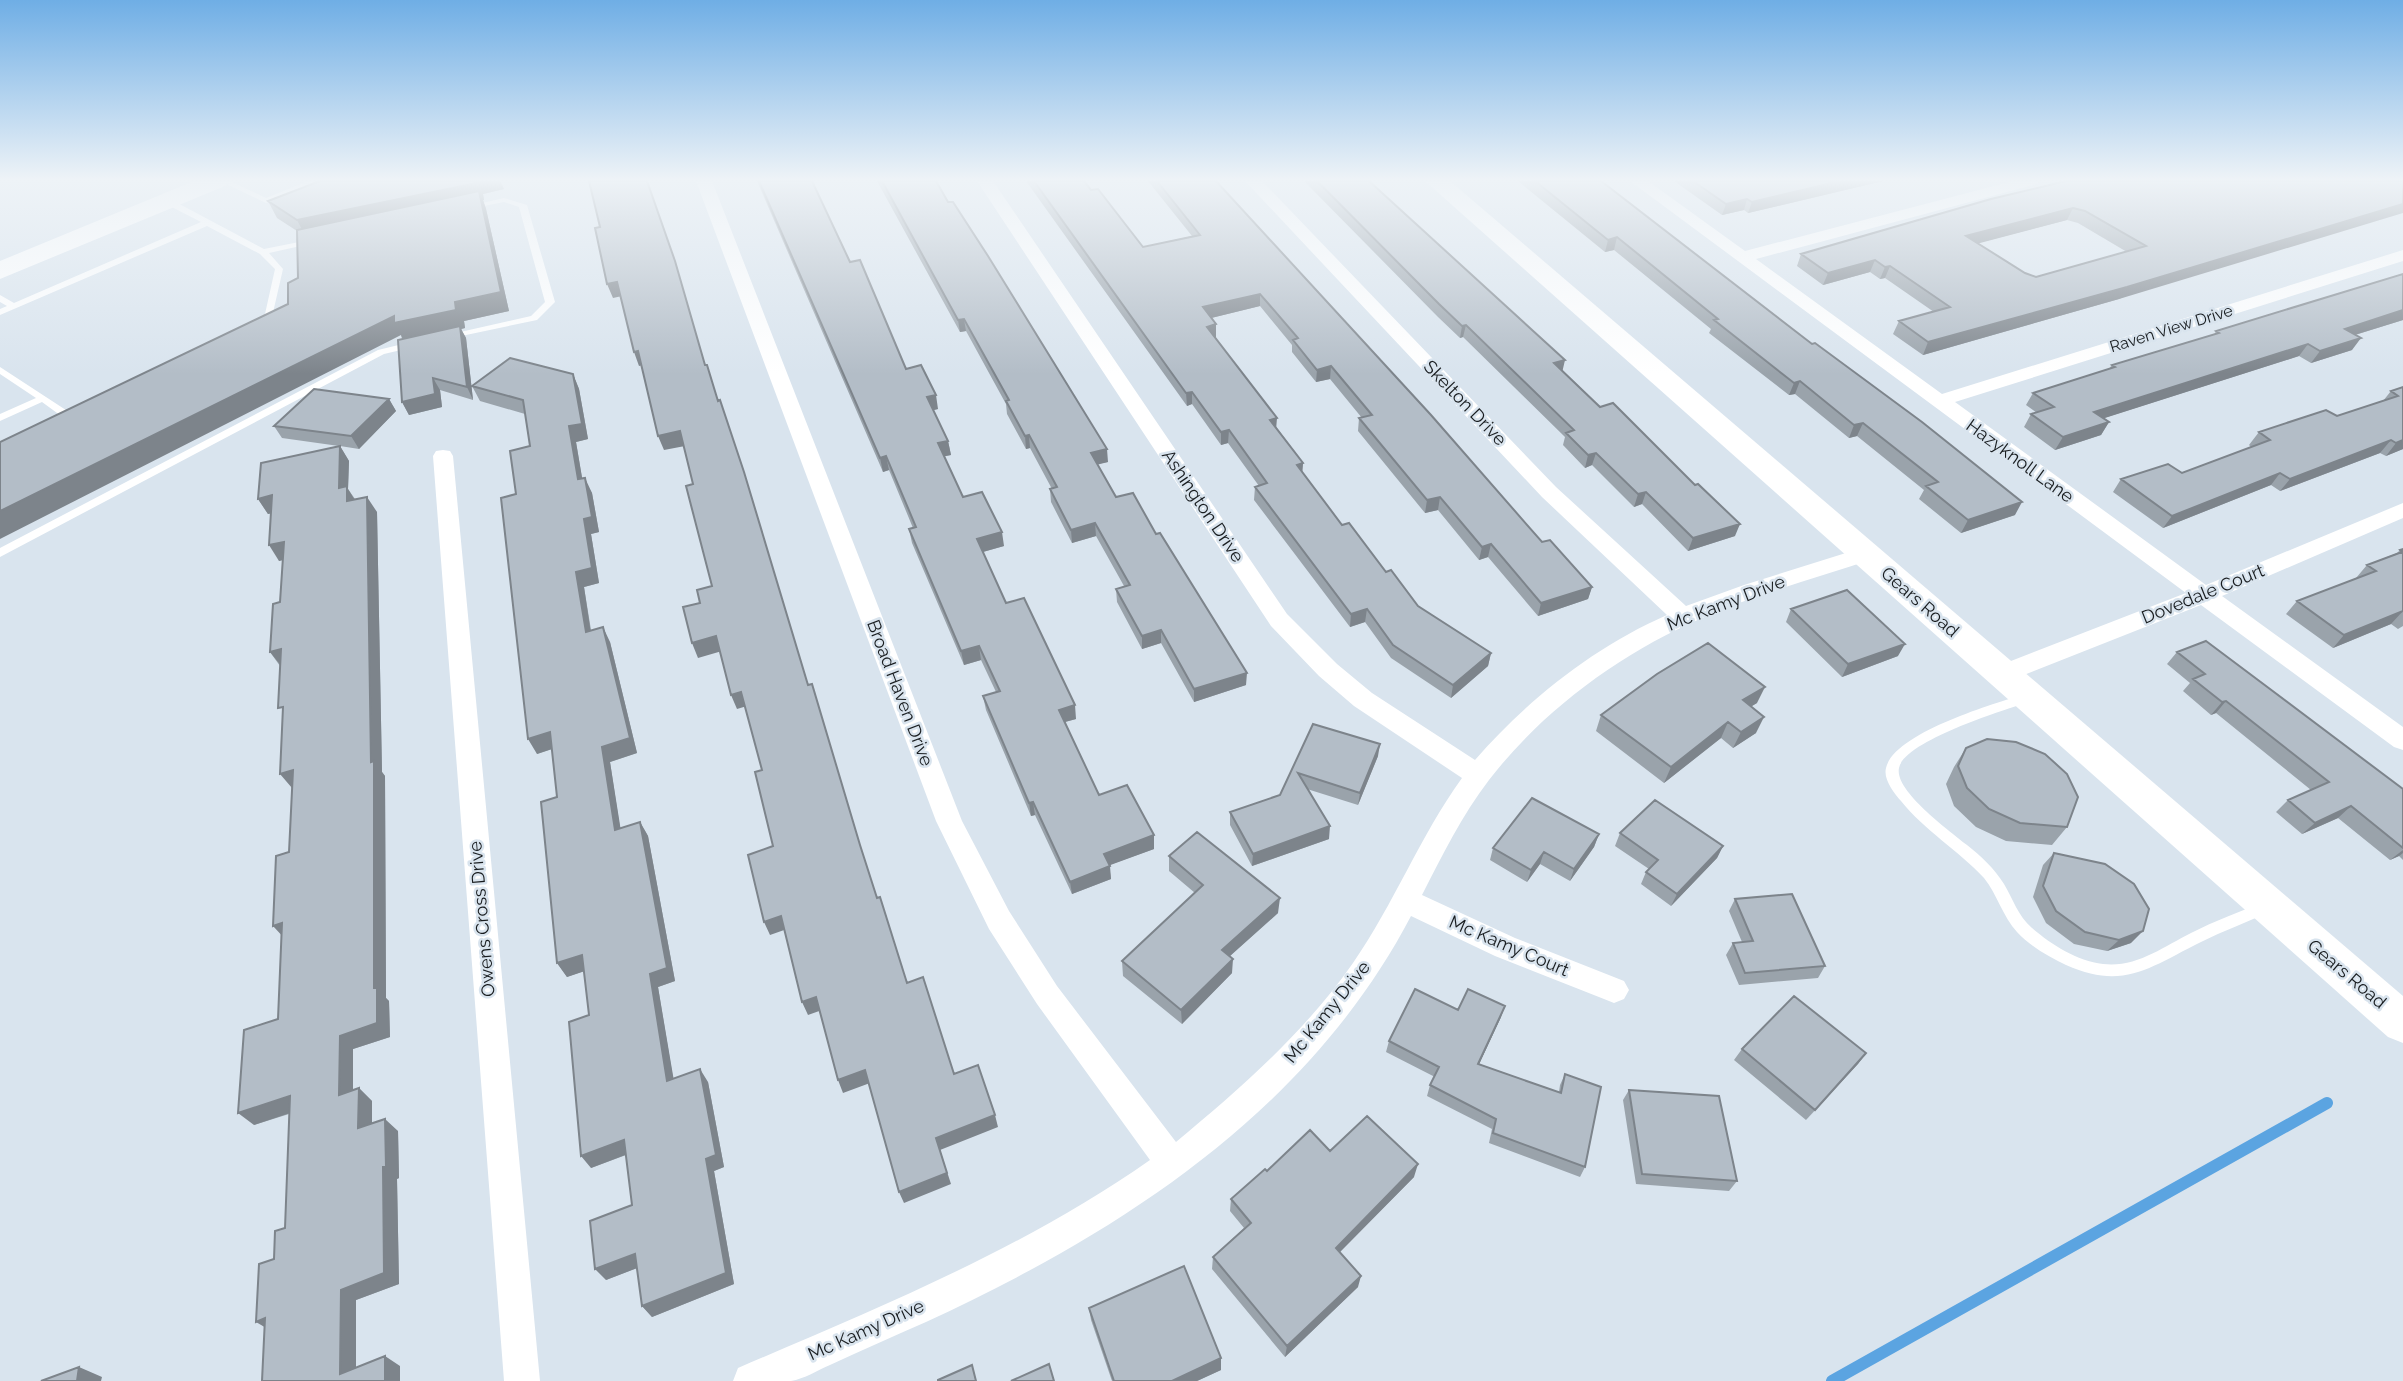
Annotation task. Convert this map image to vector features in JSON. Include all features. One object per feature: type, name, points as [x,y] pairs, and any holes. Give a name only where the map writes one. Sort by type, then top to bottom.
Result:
[{"type":"main road","points":[[0,271],[61,245]]},
{"type":"main road","name":"Gears Road","points":[[1510,245],[2403,1023]]},
{"type":"street","name":"Broad Haven Drive","points":[[729,245],[949,821],[999,920],[1047,995],[1173,1164]]},
{"type":"street","name":"Ashington Drive","points":[[1028,245],[1279,620],[1328,671],[1354,693],[1404,730],[1478,775]]},
{"type":"street","name":"Skelton Drive","points":[[1314,245],[1549,492],[1684,617]]},
{"type":"street","name":"Hazyknoll Lane","points":[[1726,245],[2403,740]]},
{"type":"street","points":[[1742,257],[1786,245]]},
{"type":"street","name":"Raven View Drive","points":[[1939,401],[2403,255]]},
{"type":"street","name":"Owens Cross Drive","points":[[443,456],[522,1381]]},
{"type":"street","name":"Dovedale Court","points":[[2002,674],[2203,595],[2403,510]]},
{"type":"street","name":"Mc Kamy Drive","points":[[751,1381],[997,1272],[1095,1217],[1173,1164],[1237,1111],[1306,1043],[1362,972],[1405,900],[1452,812],[1478,775],[1533,716],[1589,672],[1644,636],[1684,617],[1865,554]]},
{"type":"street","name":"Mc Kamy Court","points":[[1405,900],[1506,947],[1614,990]]},
{"type":"lane","points":[[0,312],[154,245]]},
{"type":"lane","points":[[244,328],[270,316],[279,269],[263,252],[251,245]]},
{"type":"lane","points":[[263,252],[291,245]]},
{"type":"lane","points":[[444,338],[534,318],[550,302],[534,245]]},
{"type":"lane","points":[[0,298],[14,306]]},
{"type":"lane","points":[[0,552],[381,352],[432,341]]},
{"type":"lane","points":[[0,370],[68,416]]},
{"type":"lane","points":[[0,418],[43,398]]},
{"type":"lane","points":[[57,421],[79,410]]},
{"type":"lane","points":[[2029,697],[1976,715],[1911,745],[1897,758],[1891,769],[1894,782],[1912,805],[1984,868],[2002,891],[2015,920],[2028,933],[2057,954],[2091,968],[2114,971],[2154,961],[2196,937],[2269,907]]},
{"type":"building","points":[[297,245],[491,245],[501,292],[455,302],[456,310],[394,323],[394,316],[0,511],[0,442],[288,304],[288,283],[298,278]]},
{"type":"building","points":[[599,245],[670,245],[705,365],[718,401],[720,400],[744,472],[808,685],[812,684],[860,845],[877,898],[880,897],[907,983],[923,977],[954,1074],[978,1065],[995,1115],[936,1138],[947,1173],[899,1192],[865,1070],[838,1080],[816,997],[802,1002],[781,916],[764,922],[748,855],[773,846],[755,772],[762,770],[741,692],[731,695],[716,636],[692,643],[683,607],[700,603],[697,590],[712,586],[686,486],[693,484],[680,431],[658,436],[638,351],[634,352],[617,282],[607,284]]},
{"type":"building","points":[[787,245],[842,245],[850,262],[860,260],[906,369],[921,365],[936,395],[927,397],[948,441],[938,443],[963,497],[982,492],[1002,532],[977,539],[1006,603],[1024,598],[1075,705],[1059,710],[1099,795],[1127,785],[1154,835],[1104,854],[1110,866],[1070,882],[1033,802],[1029,803],[983,696],[1000,691],[979,646],[961,651],[909,529],[916,527],[886,456],[880,458]]},
{"type":"building","points":[[917,245],[981,245],[1107,449],[1091,453],[1116,497],[1133,493],[1156,534],[1160,533],[1247,673],[1194,689],[1161,630],[1142,636],[1116,589],[1130,585],[1095,523],[1071,530],[1050,489],[1057,487],[1029,435],[1025,436],[1006,401],[1009,400],[964,319],[958,320]]},
{"type":"building","points":[[1080,245],[1275,245],[1431,415],[1542,542],[1550,540],[1592,587],[1541,603],[1491,544],[1482,547],[1440,497],[1427,500],[1359,418],[1372,415],[1331,366],[1317,370],[1293,340],[1298,338],[1260,294],[1203,307],[1216,324],[1207,327],[1277,418],[1270,420],[1303,463],[1297,465],[1342,525],[1349,523],[1386,572],[1391,570],[1418,606],[1491,653],[1453,685],[1393,645],[1367,609],[1351,614],[1255,487],[1267,483],[1229,430],[1221,432],[1192,392],[1186,393]]},
{"type":"building","points":[[1381,245],[1440,245],[1565,360],[1554,363],[1600,407],[1613,403],[1695,485],[1698,484],[1740,524],[1693,538],[1646,492],[1638,494],[1596,453],[1588,455],[1566,433],[1574,430],[1466,325],[1462,326]]},
{"type":"building","points":[[1627,245],[1684,245],[1812,344],[1815,343],[1922,422],[2022,502],[1968,520],[1926,486],[1938,482],[1863,423],[1854,425],[1800,381],[1794,383],[1714,320],[1718,319]]},
{"type":"building","points":[[1831,245],[1981,245],[2036,277],[2145,245],[2265,245],[1928,342],[1899,321],[1950,307],[1890,266],[1885,267],[1875,260],[1828,273],[1801,254]]},
{"type":"building","points":[[2403,274],[2403,310],[2345,329],[2361,338],[2320,351],[2308,344],[2094,412],[2109,422],[2063,437],[2031,414],[2054,407],[2033,393],[2115,367],[2112,365],[2219,333],[2216,331]]},
{"type":"building","points":[[460,326],[467,387],[433,378],[435,394],[402,402],[398,340]]},
{"type":"building","points":[[510,358],[573,374],[582,424],[569,426],[578,479],[585,478],[592,517],[584,519],[592,568],[576,572],[586,632],[603,627],[630,738],[602,747],[615,830],[640,822],[667,968],[650,974],[667,1081],[700,1069],[716,1155],[706,1159],[726,1273],[642,1306],[635,1254],[595,1269],[590,1221],[632,1205],[624,1140],[581,1156],[569,1022],[589,1015],[582,955],[557,963],[541,802],[557,797],[550,732],[528,739],[501,498],[516,494],[510,451],[530,446],[523,400],[472,386]]},
{"type":"building","points":[[2403,387],[2403,440],[2396,443],[2391,440],[2290,479],[2280,473],[2172,516],[2121,479],[2168,464],[2182,473],[2270,440],[2259,432],[2326,410],[2337,416],[2398,396],[2391,391]]},
{"type":"building","points":[[314,389],[389,399],[351,436],[274,426]]},
{"type":"building","points":[[340,446],[339,488],[347,486],[347,501],[367,497],[371,762],[374,761],[374,988],[377,988],[377,1023],[340,1036],[339,1095],[359,1088],[358,1128],[385,1119],[386,1167],[383,1167],[384,1273],[341,1290],[340,1374],[385,1356],[385,1381],[262,1381],[265,1318],[256,1322],[259,1264],[274,1259],[275,1231],[285,1228],[290,1096],[238,1113],[244,1030],[278,1019],[282,923],[273,926],[276,856],[289,852],[293,770],[280,774],[283,707],[278,708],[281,649],[270,652],[273,604],[280,602],[284,542],[269,545],[272,495],[258,499],[261,463]]},
{"type":"building","points":[[2403,549],[2403,611],[2344,635],[2297,601],[2376,571],[2367,565],[2402,552],[2400,550]]},
{"type":"building","points":[[1847,590],[1905,644],[1848,664],[1791,609]]},
{"type":"building","points":[[2206,641],[2403,789],[2403,848],[2351,806],[2315,823],[2288,800],[2329,782],[2226,701],[2222,702],[2193,679],[2205,674],[2177,652]]},
{"type":"building","points":[[1708,643],[1765,687],[1743,700],[1764,717],[1741,732],[1728,722],[1671,767],[1601,715],[1657,674]]},
{"type":"building","points":[[1313,724],[1380,744],[1360,793],[1298,773],[1330,826],[1253,854],[1230,812],[1280,795]]},
{"type":"building","points":[[1987,739],[2016,742],[2045,754],[2067,774],[2078,797],[2067,827],[2020,823],[1989,809],[1967,788],[1958,766],[1966,748]]},
{"type":"building","points":[[1532,798],[1599,834],[1574,869],[1544,852],[1531,870],[1493,848]]},
{"type":"building","points":[[1655,800],[1723,846],[1677,894],[1646,872],[1658,860],[1620,833]]},
{"type":"building","points":[[1197,832],[1280,898],[1222,950],[1233,959],[1181,1010],[1122,961],[1203,885],[1169,856]]},
{"type":"building","points":[[2054,853],[2105,864],[2134,884],[2149,909],[2143,931],[2119,940],[2085,932],[2056,911],[2043,886]]},
{"type":"building","points":[[1792,894],[1825,966],[1745,973],[1733,943],[1753,941],[1735,899]]},
{"type":"building","points":[[1415,989],[1458,1010],[1468,989],[1505,1006],[1478,1064],[1561,1093],[1565,1074],[1601,1087],[1585,1167],[1493,1133],[1496,1119],[1430,1085],[1439,1067],[1389,1041]]},
{"type":"building","points":[[1794,996],[1866,1053],[1815,1110],[1742,1049]]},
{"type":"building","points":[[1629,1090],[1719,1096],[1737,1181],[1642,1174]]},
{"type":"building","points":[[1367,1116],[1418,1164],[1336,1248],[1361,1276],[1287,1346],[1213,1257],[1251,1223],[1231,1199],[1265,1169],[1267,1171],[1310,1130],[1330,1151]]},
{"type":"building","points":[[1184,1266],[1221,1358],[1172,1381],[1114,1381],[1089,1308]]},
{"type":"building","points":[[1049,1364],[1054,1381],[1011,1381]]},
{"type":"building","points":[[972,1365],[976,1381],[938,1381],[938,1380]]},
{"type":"building","points":[[79,1367],[77,1381],[41,1381]]},
{"type":"waterway","points":[[1832,1381],[2327,1103]]}]
